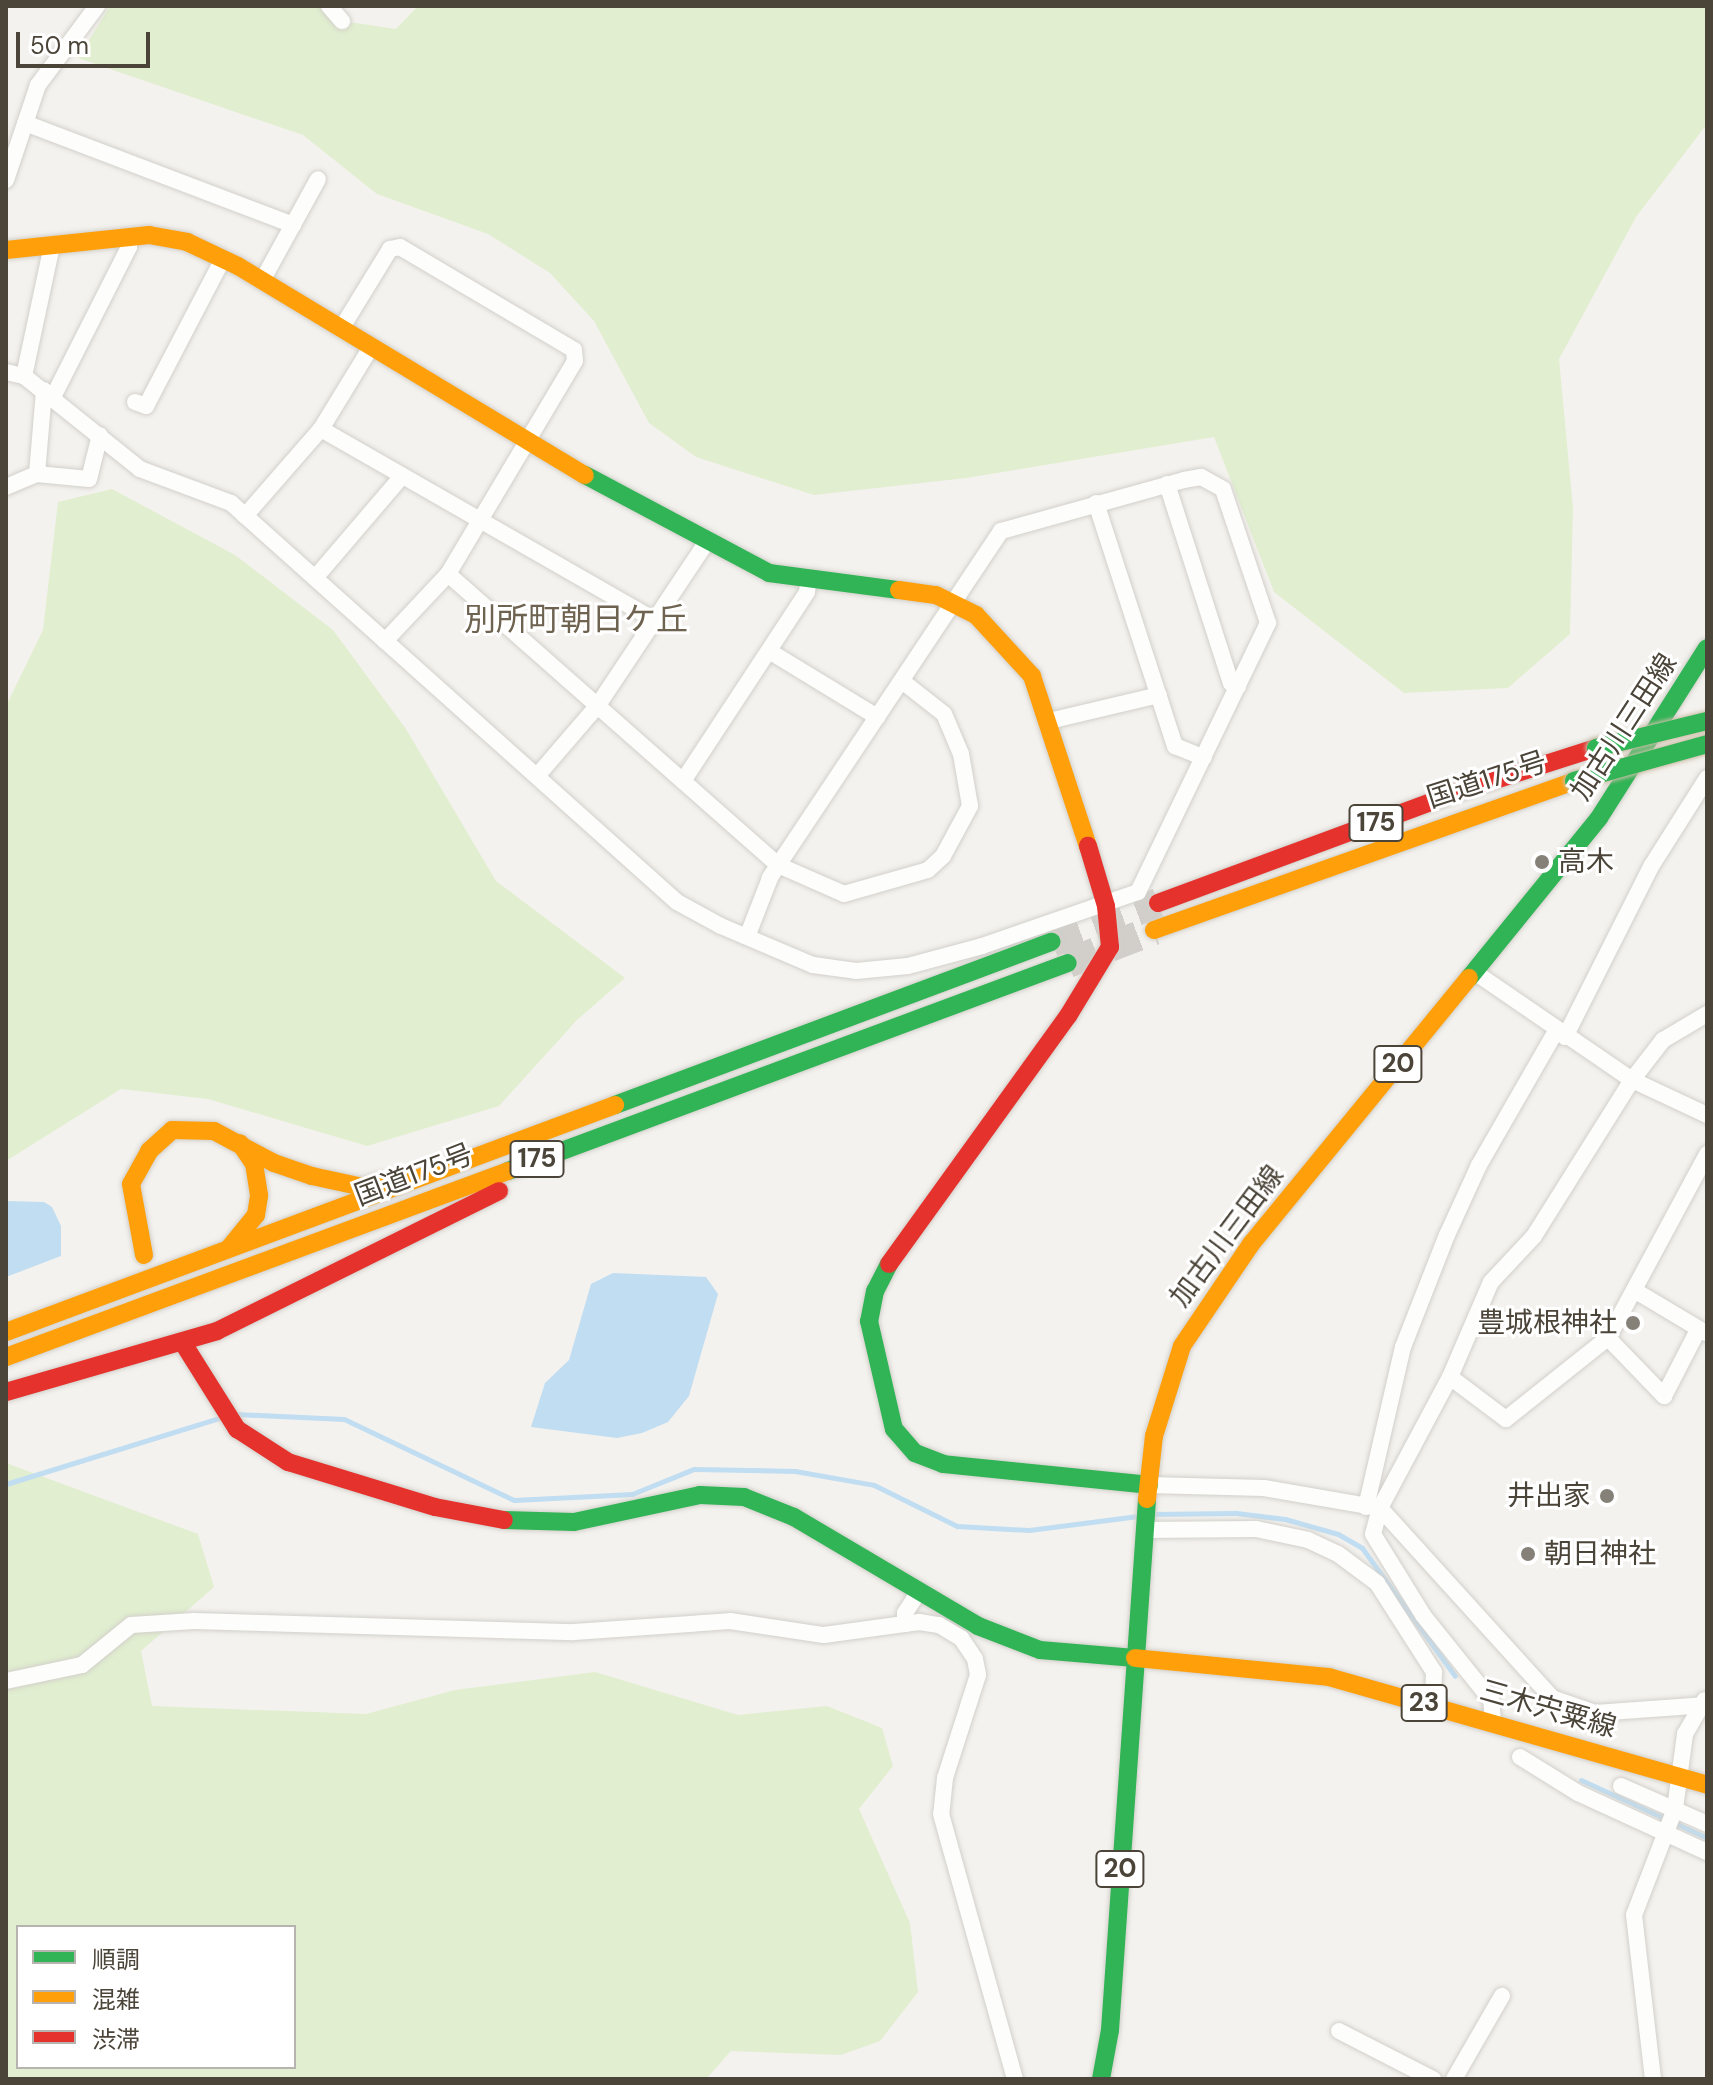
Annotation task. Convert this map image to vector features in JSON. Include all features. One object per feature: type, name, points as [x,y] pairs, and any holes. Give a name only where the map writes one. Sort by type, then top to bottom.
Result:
[{"type":"main road","points":[[6,250],[127,237],[187,242],[262,281],[526,442],[769,573],[909,588],[954,604],[976,615],[1023,665],[1049,721],[1106,906],[1110,947],[1068,1016],[896,1250],[875,1291],[869,1321],[894,1429],[915,1453],[943,1464],[1149,1485]]},
{"type":"main road","name":"加古川三田線","points":[[1101,2079],[1110,2030],[1144,1527],[1163,1402],[1182,1346],[1216,1290],[1599,818],[1707,648]]},
{"type":"main road","name":"国道175号","points":[[1158,903],[1464,790],[1596,748],[1707,721]]},
{"type":"main road","name":"国道175号","points":[[1154,930],[1574,781],[1707,744]]},
{"type":"main road","name":"国道175号","points":[[6,1332],[1052,942]]},
{"type":"main road","name":"国道175号","points":[[6,1357],[1068,963]]},
{"type":"main road","points":[[144,1255],[131,1184],[149,1151],[172,1130],[214,1131],[274,1163],[363,1187],[487,1155]]},
{"type":"main road","points":[[6,1392],[180,1336],[550,1171],[587,1141]]},
{"type":"main road","points":[[230,1248],[256,1215],[259,1195],[254,1164],[240,1143]]},
{"type":"main road","name":"三木宍粟線","points":[[180,1336],[237,1429],[288,1462],[435,1507],[513,1522],[574,1522],[700,1495],[744,1497],[794,1517],[978,1626],[1040,1650],[1329,1677],[1493,1721],[1707,1785]]},
{"type":"street","points":[[6,180],[38,85],[97,6]]},
{"type":"street","points":[[329,6],[342,21]]},
{"type":"street","points":[[25,123],[293,225]]},
{"type":"street","points":[[262,281],[318,179]]},
{"type":"street","points":[[37,474],[49,394],[129,247],[127,237]]},
{"type":"street","points":[[24,376],[52,245]]},
{"type":"street","points":[[341,329],[390,249],[400,247],[574,350],[575,361],[448,574],[385,641]]},
{"type":"street","points":[[135,402],[146,406],[223,259]]},
{"type":"street","points":[[245,516],[321,429],[371,347]]},
{"type":"street","points":[[6,372],[24,376],[49,394],[140,469],[231,503],[677,902],[747,937],[813,965],[856,971],[923,962],[1106,906],[1138,892],[1268,623],[1223,489],[1201,477],[1008,526],[778,865],[747,937]]},
{"type":"street","points":[[321,429],[655,620]]},
{"type":"street","points":[[6,487],[37,474],[89,479],[100,435]]},
{"type":"street","points":[[315,578],[402,476]]},
{"type":"street","points":[[1167,484],[1231,683],[1238,686]]},
{"type":"street","points":[[1096,503],[1175,746],[1204,758]]},
{"type":"street","points":[[537,776],[598,705],[708,540]]},
{"type":"street","points":[[448,574],[778,865],[844,894],[907,880],[943,856],[970,806],[970,787],[944,714],[902,681]]},
{"type":"street","points":[[683,781],[807,592],[809,578]]},
{"type":"street","points":[[769,651],[877,717]]},
{"type":"street","points":[[1049,721],[1159,695]]},
{"type":"street","points":[[1684,743],[1707,754]]},
{"type":"street","points":[[1493,1721],[1491,1700],[1423,1615],[1373,1534],[1373,1508],[1403,1347],[1479,1165],[1561,1034],[1652,865],[1707,778]]},
{"type":"street","points":[[1473,971],[1632,1080],[1707,1115]]},
{"type":"street","points":[[1373,1508],[1450,1377],[1491,1282],[1534,1236],[1632,1080],[1663,1040],[1707,1014]]},
{"type":"street","points":[[1450,1377],[1506,1419],[1608,1338],[1707,1154]]},
{"type":"street","points":[[1608,1338],[1664,1396],[1703,1332],[1634,1290]]},
{"type":"street","points":[[1149,1485],[1264,1488],[1373,1508],[1552,1698],[1595,1713],[1628,1706],[1706,1702]]},
{"type":"street","points":[[1144,1527],[1256,1529],[1308,1540],[1338,1554],[1377,1583],[1434,1672],[1433,1705]]},
{"type":"street","points":[[905,1624],[905,1613],[918,1593]]},
{"type":"street","points":[[6,1681],[82,1665],[131,1625],[178,1622],[574,1632],[730,1621],[824,1635],[905,1624],[939,1625],[961,1638],[975,1659],[978,1675],[945,1778],[941,1814],[1015,2079]]},
{"type":"street","points":[[1653,2079],[1634,1915],[1675,1809],[1685,1734],[1706,1702]]},
{"type":"street","points":[[1520,1757],[1578,1793],[1707,1852]]},
{"type":"street","points":[[1621,1786],[1707,1824]]},
{"type":"street","points":[[1454,2079],[1502,1996]]},
{"type":"street","points":[[1339,2031],[1433,2079]]},
{"type":"green space","points":[[110,6],[325,6],[342,21],[396,29],[418,6],[1707,6],[1707,124],[1636,217],[1559,359],[1573,508],[1570,634],[1508,688],[1404,693],[1274,592],[1214,437],[966,478],[814,495],[696,457],[649,423],[594,321],[550,273],[488,234],[377,194],[303,135],[78,58]]},
{"type":"green space","points":[[112,489],[235,555],[333,630],[406,729],[496,881],[625,978],[577,1020],[499,1106],[367,1146],[208,1099],[121,1089],[6,1161],[6,706],[43,630],[58,502]]},
{"type":"green space","points":[[6,1463],[198,1534],[214,1587],[141,1651],[152,1706],[366,1714],[455,1690],[595,1672],[738,1715],[827,1706],[882,1728],[893,1766],[859,1809],[910,1923],[918,1992],[880,2041],[841,2055],[731,2051],[706,2079],[6,2079]]},
{"type":"water","points":[[6,1201],[44,1202],[52,1207],[61,1226],[61,1256],[6,1277]]},
{"type":"water","points":[[613,1273],[706,1277],[718,1294],[689,1396],[668,1422],[642,1433],[617,1438],[531,1427],[545,1383],[569,1360],[591,1284]]},
{"type":"waterway","points":[[236,1414],[344,1419],[514,1500],[632,1494],[694,1469],[795,1471],[874,1485],[957,1526],[1029,1530],[1138,1516]]},
{"type":"waterway","points":[[6,1484],[223,1417]]},
{"type":"waterway","points":[[1152,1514],[1236,1513],[1285,1519],[1338,1534],[1362,1548],[1455,1676]]},
{"type":"waterway","points":[[1581,1780],[1707,1838]]},
{"type":"tunnel","points":[[1052,942],[1158,903]]},
{"type":"tunnel","points":[[1068,963],[1154,930]]},
{"type":"traffic: fast","points":[[585,475],[769,573],[899,590]]},
{"type":"traffic: fast","points":[[1469,978],[1599,818],[1707,648]]},
{"type":"traffic: fast","points":[[1596,748],[1707,721]]},
{"type":"traffic: fast","points":[[1574,781],[1707,744]]},
{"type":"traffic: fast","points":[[615,1105],[1052,942]]},
{"type":"traffic: fast","points":[[508,1171],[1068,963]]},
{"type":"traffic: fast","points":[[889,1264],[875,1291],[869,1321],[894,1429],[915,1453],[943,1464],[1149,1485]]},
{"type":"traffic: fast","points":[[504,1520],[574,1522],[700,1495],[744,1497],[794,1517],[978,1626],[1040,1650],[1135,1658]]},
{"type":"traffic: fast","points":[[1101,2079],[1110,2030],[1147,1499]]},
{"type":"traffic: slow","points":[[6,250],[149,235],[187,242],[238,266],[585,475]]},
{"type":"traffic: slow","points":[[899,590],[936,595],[976,615],[1032,676],[1088,846]]},
{"type":"traffic: slow","points":[[1154,930],[1574,781]]},
{"type":"traffic: slow","points":[[1147,1499],[1154,1436],[1182,1346],[1251,1244],[1469,978]]},
{"type":"traffic: slow","points":[[6,1332],[615,1105]]},
{"type":"traffic: slow","points":[[144,1255],[131,1184],[149,1151],[172,1130],[214,1131],[274,1163],[312,1176],[363,1187],[384,1181]]},
{"type":"traffic: slow","points":[[230,1247],[256,1215],[259,1195],[254,1164],[240,1143]]},
{"type":"traffic: slow","points":[[6,1357],[508,1171]]},
{"type":"traffic: slow","points":[[1135,1658],[1329,1677],[1707,1785]]},
{"type":"traffic: jam","points":[[1158,903],[1464,790],[1596,748]]},
{"type":"traffic: jam","points":[[889,1264],[1068,1016],[1110,947],[1106,906],[1088,846]]},
{"type":"traffic: jam","points":[[6,1392],[217,1331],[499,1191]]},
{"type":"traffic: jam","points":[[183,1343],[237,1429],[288,1462],[435,1507],[504,1520]]},
{"type":"place","name":"高木","points":[[1542,862]]},
{"type":"place","name":"豊城根神社","points":[[1633,1323]]},
{"type":"place","name":"井出家","points":[[1607,1496]]},
{"type":"place","name":"朝日神社","points":[[1528,1554]]},
{"type":"district","name":"別所町朝日ケ丘","points":[[576,619]]}]
